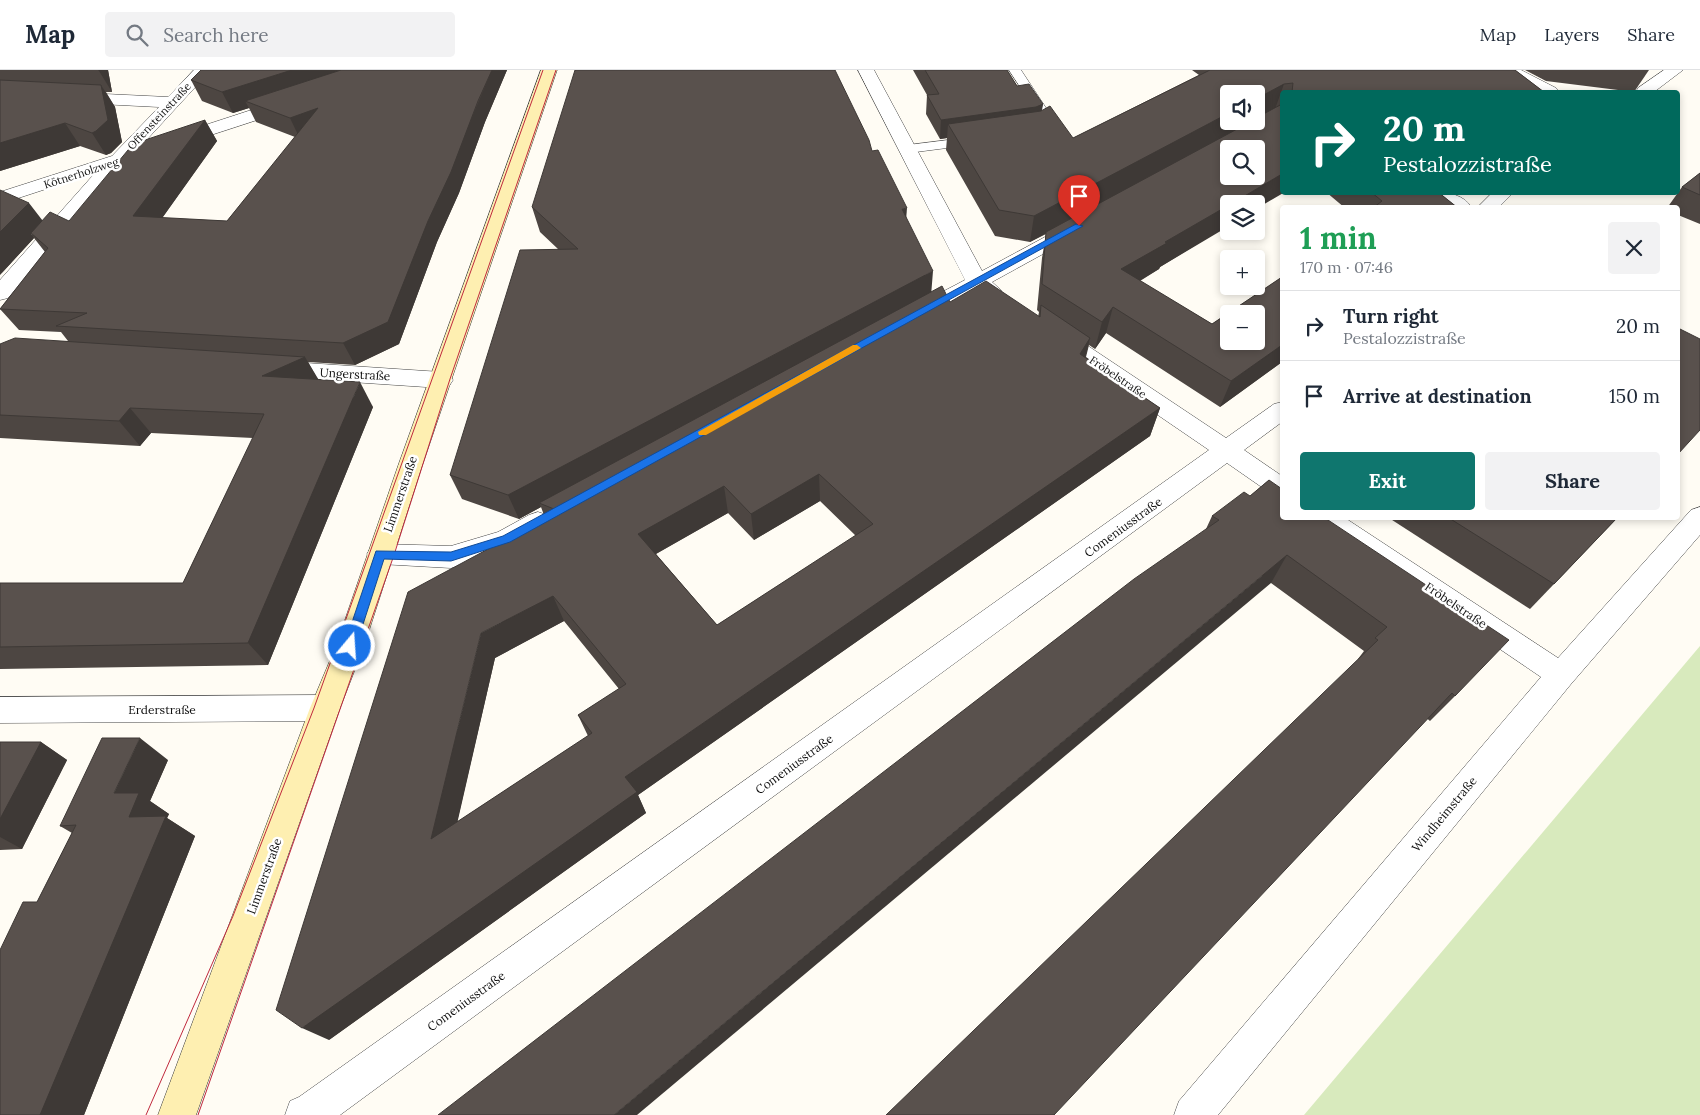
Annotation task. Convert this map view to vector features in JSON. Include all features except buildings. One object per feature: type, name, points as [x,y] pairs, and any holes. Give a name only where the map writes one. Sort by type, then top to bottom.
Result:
[{"type":"street","name":"Offensteinstraße","points":[[0,293],[116,162],[203,70]]},
{"type":"street","name":"Limmerstraße","points":[[177,1115],[325,708],[350,646],[380,554],[549,70]]},
{"type":"street","points":[[866,70],[977,282],[1010,303]]},
{"type":"street","points":[[1508,70],[1546,90]]},
{"type":"street","points":[[1647,90],[1675,70]]},
{"type":"street","points":[[0,94],[172,102]]},
{"type":"street","name":"Kötnerholzweg","points":[[0,198],[116,162],[305,98]]},
{"type":"street","points":[[1441,195],[1458,205]]},
{"type":"street","points":[[1490,205],[1501,195]]},
{"type":"street","points":[[899,324],[1091,220]]},
{"type":"street","name":"Fröbelstraße","points":[[1042,325],[1280,487]]},
{"type":"street","name":"Ungerstraße","points":[[259,368],[441,380]]},
{"type":"street","name":"Comeniusstraße","points":[[304,1115],[313,1111],[1228,451],[1280,412]]},
{"type":"street","points":[[380,554],[451,557],[506,540],[559,511]]},
{"type":"street","name":"Windheimstraße","points":[[1193,1115],[1561,675],[1700,517]]},
{"type":"street","name":"Fröbelstraße","points":[[1329,520],[1561,675]]},
{"type":"street","name":"Erderstraße","points":[[0,710],[325,708]]},
{"type":"lane","points":[[1015,70],[1045,116]]},
{"type":"lane","points":[[908,149],[990,138]]},
{"type":"green space","points":[[1700,646],[1700,1115],[1304,1115]]},
{"type":"tram line","points":[[146,1115],[233,916],[314,708],[543,70]]},
{"type":"tram line","points":[[198,1115],[394,555],[450,379],[556,70]]},
{"type":"slow traffic","points":[[703,432],[857,348]]},
{"type":"route","points":[[350,646],[380,554],[451,557],[506,540],[1079,226]]}]
